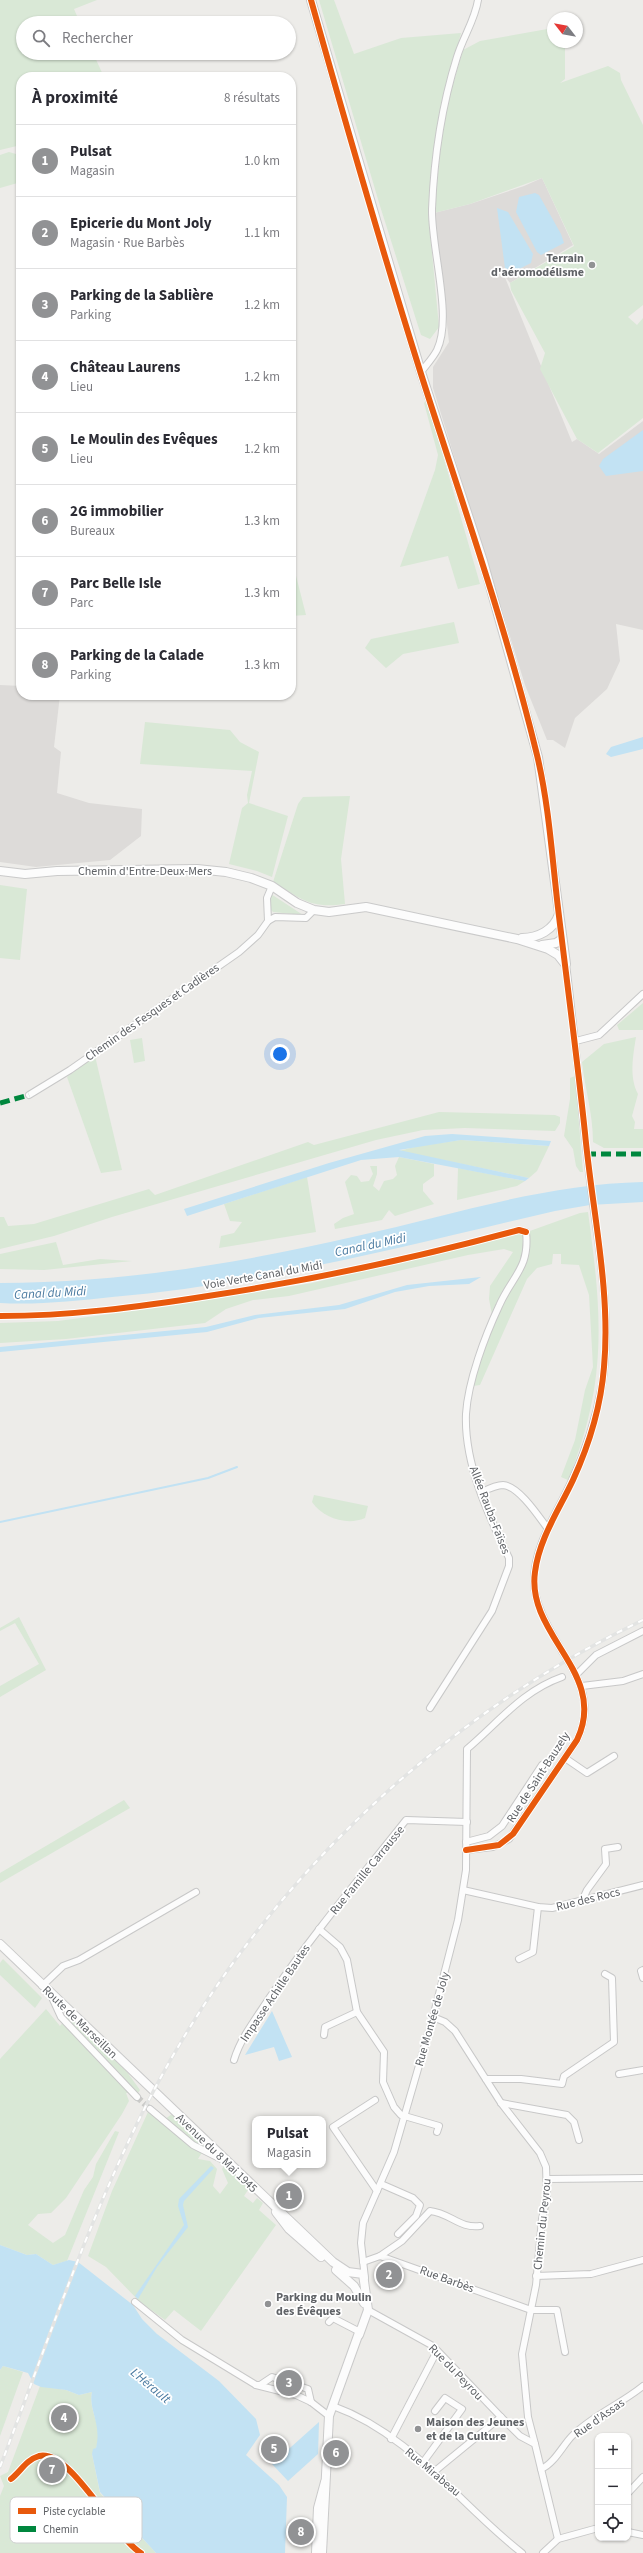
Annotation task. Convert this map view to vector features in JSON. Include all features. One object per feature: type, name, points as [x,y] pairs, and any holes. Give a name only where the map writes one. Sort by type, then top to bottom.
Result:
[{"type":"street","points":[[311,0],[421,372],[483,561],[538,757],[576,1041],[605,1314],[606,1341],[602,1385],[594,1419],[580,1462],[548,1529],[533,1509],[511,1488],[503,1485],[482,1492]]},
{"type":"street","points":[[421,372],[437,350],[443,324],[433,233],[432,208],[443,112],[458,55],[473,21],[478,0]]},
{"type":"street","name":"Chemin d'Entre-Deux-Mers","points":[[0,871],[25,874],[57,871],[197,869],[252,878],[272,886],[297,903],[314,910],[329,912],[366,907],[517,939],[535,944],[558,955],[566,964]]},
{"type":"street","points":[[272,886],[267,898],[268,921],[275,917],[306,918],[314,910]]},
{"type":"street","points":[[542,934],[551,927],[559,914]]},
{"type":"street","name":"Chemin des Fesques et Cadières","points":[[29,1095],[70,1070],[239,952],[258,935],[268,921]]},
{"type":"street","name":"Chemin d'Entre-Deux-Mers","points":[[517,939],[530,938],[551,932],[562,938]]},
{"type":"street","name":"Chemin d'Entre-Deux-Mers","points":[[535,944],[546,945],[562,938]]},
{"type":"street","points":[[576,1041],[599,1035],[643,994]]},
{"type":"street","name":"Allée Rauba-Faïses","points":[[430,1708],[488,1618],[509,1566],[509,1558],[473,1471],[467,1437],[468,1403],[480,1352],[492,1320],[526,1257],[526,1232]]},
{"type":"street","name":"Rue de Saint-Bauzely","points":[[466,1850],[493,1847],[509,1839],[577,1740],[584,1722],[585,1704],[582,1686],[538,1604],[534,1589],[534,1573],[548,1529]]},
{"type":"street","points":[[576,1676],[596,1655],[643,1631]]},
{"type":"street","points":[[582,1686],[623,1680],[643,1674]]},
{"type":"street","name":"Rue Montée de Joly","points":[[365,2279],[361,2233],[367,2211],[390,2163],[404,2116],[450,1953],[463,1890],[466,1850],[467,1749],[514,1704],[547,1684],[562,1678]]},
{"type":"street","points":[[565,1758],[587,1773],[614,1756]]},
{"type":"street","points":[[466,1842],[489,1836],[502,1826],[542,1765]]},
{"type":"street","name":"Rue Famille Carrausse","points":[[319,1929],[406,1820],[466,1822]]},
{"type":"street","points":[[582,1901],[587,1890],[606,1864],[605,1849],[618,1847]]},
{"type":"street","name":"Rue des Rocs","points":[[463,1890],[538,1907],[552,1908],[643,1885]]},
{"type":"street","points":[[42,1986],[63,1966],[79,1960],[196,1892]]},
{"type":"street","points":[[519,1958],[533,1952],[538,1907]]},
{"type":"street","points":[[319,1929],[340,1947],[347,1960],[357,2012],[384,2052],[382,2082],[396,2111],[404,2116],[439,2126],[437,2132]]},
{"type":"street","name":"Impasse Achille Bautes","points":[[234,2060],[237,2049],[254,2021],[319,1929]]},
{"type":"street","name":"Route de Marseillan","points":[[0,1944],[161,2100]]},
{"type":"street","points":[[643,1970],[641,1972],[643,1978]]},
{"type":"street","points":[[486,2079],[521,2079],[562,2084],[564,2076],[614,2042],[612,1978],[605,1974]]},
{"type":"street","points":[[50,1994],[61,2017],[137,2097]]},
{"type":"street","points":[[324,2035],[325,2027],[357,2012]]},
{"type":"street","name":"Chemin du Peyrou","points":[[433,2017],[445,2022],[455,2031],[501,2103],[542,2156],[548,2179],[531,2310],[522,2354],[528,2417],[535,2444]]},
{"type":"street","points":[[619,2074],[643,2070]]},
{"type":"street","name":"Avenue du 8 Mai 1945","points":[[161,2100],[272,2206],[343,2270],[362,2274],[365,2279],[368,2310],[330,2416],[322,2553]]},
{"type":"street","points":[[375,2100],[333,2127],[377,2191]]},
{"type":"street","points":[[501,2103],[567,2115],[574,2122],[579,2140]]},
{"type":"street","points":[[150,2109],[193,2145],[225,2161]]},
{"type":"street","points":[[548,2179],[643,2178]]},
{"type":"street","points":[[381,2184],[413,2198],[420,2206],[416,2216],[398,2234]]},
{"type":"street","name":"Avenue du 8 Mai 1945","points":[[272,2206],[282,2222],[305,2244],[353,2284],[364,2303],[364,2315],[360,2334]]},
{"type":"street","points":[[365,2279],[359,2286],[353,2284],[355,2273],[363,2262],[380,2256],[402,2241],[430,2211],[443,2212],[468,2227],[480,2226]]},
{"type":"street","name":"Rue Barbès","points":[[380,2256],[531,2310],[557,2310],[565,2352]]},
{"type":"street","points":[[536,2276],[590,2274],[643,2260]]},
{"type":"street","points":[[135,2302],[182,2340],[256,2384],[287,2392],[311,2402],[330,2416]]},
{"type":"street","name":"Rue du Peyrou","points":[[368,2310],[433,2346],[520,2436],[535,2444]]},
{"type":"street","points":[[329,2322],[332,2318],[337,2318],[360,2334]]},
{"type":"street","points":[[391,2439],[437,2351]]},
{"type":"street","points":[[256,2384],[260,2385],[272,2377],[290,2382],[308,2389],[311,2402]]},
{"type":"street","name":"Rue d'Assas","points":[[541,2469],[548,2465],[573,2435],[612,2406],[632,2396],[643,2386]]},
{"type":"street","points":[[424,2462],[462,2409],[445,2398],[436,2411]]},
{"type":"street","name":"Rue Mirabeau","points":[[333,2406],[357,2414],[424,2462],[522,2553]]},
{"type":"street","points":[[435,2471],[501,2417]]},
{"type":"street","points":[[535,2444],[558,2539]]},
{"type":"street","points":[[631,2490],[643,2478]]},
{"type":"street","name":"Avenue du 8 Mai 1945","points":[[316,2553],[318,2508],[321,2491],[326,2480]]},
{"type":"street","points":[[543,2553],[558,2539],[595,2527]]},
{"type":"street","points":[[631,2533],[643,2535]]},
{"type":"shaded area","points":[[542,178],[573,245],[510,283],[504,275],[572,442],[577,439],[599,454],[643,421],[643,630],[616,624],[620,661],[607,689],[575,718],[565,748],[553,740],[547,740],[525,685],[433,388],[433,367],[449,342],[434,213],[470,204],[524,186]]},
{"type":"shaded area","points":[[0,685],[16,686],[16,700],[59,700],[54,747],[61,752],[57,793],[89,803],[142,809],[141,836],[110,860],[36,867],[0,862]]},
{"type":"green space","points":[[0,0],[97,0],[74,9],[77,16],[16,16],[16,60],[96,60],[102,72],[16,72],[16,146],[0,150]]},
{"type":"green space","points":[[319,0],[334,0],[354,54],[401,38],[461,33],[440,113],[428,210],[439,327],[430,339],[421,335],[380,206]]},
{"type":"green space","points":[[547,29],[547,48],[565,48],[565,79],[560,83],[608,66],[620,73],[621,80],[643,125],[643,305],[628,317],[637,325],[643,318],[643,418],[598,453],[577,439],[540,369],[545,353],[511,290],[510,283],[574,246],[542,178],[470,204],[434,213],[444,115],[463,50],[480,41]]},
{"type":"green space","points":[[9,152],[16,154],[16,183],[0,188],[0,155]]},
{"type":"green space","points":[[427,400],[480,584],[458,589],[448,556],[400,567],[435,470],[438,455],[424,403]]},
{"type":"green space","points":[[296,576],[306,615],[296,616]]},
{"type":"green space","points":[[454,622],[459,643],[403,654],[386,668],[365,648],[371,639]]},
{"type":"green space","points":[[145,722],[230,730],[240,742],[259,752],[249,803],[288,816],[272,877],[257,871],[229,864],[242,808],[248,803],[247,795],[252,771],[140,764]]},
{"type":"green space","points":[[350,796],[341,859],[345,904],[314,904],[299,898],[273,882],[298,804],[303,797]]},
{"type":"green space","points":[[0,885],[27,889],[20,960],[0,958]]},
{"type":"green space","points":[[271,894],[303,915],[273,912],[270,909]]},
{"type":"green space","points":[[643,1003],[643,1030],[619,1030],[617,1025]]},
{"type":"green space","points":[[636,1037],[633,1059],[633,1081],[638,1094],[632,1116],[635,1122],[634,1129],[643,1129],[643,1148],[604,1148],[593,1142],[592,1121],[582,1062],[604,1044]]},
{"type":"green space","points":[[142,1038],[145,1061],[134,1063],[130,1040]]},
{"type":"green space","points":[[95,1056],[122,1170],[101,1173],[67,1077]]},
{"type":"green space","points":[[575,1076],[583,1172],[580,1172],[576,1166],[573,1149],[564,1136],[570,1099],[570,1078]]},
{"type":"green space","points":[[439,1112],[555,1115],[560,1117],[560,1123],[555,1131],[465,1128],[423,1130],[376,1140],[112,1217],[54,1236],[0,1249],[0,1217],[4,1217],[8,1226],[34,1224],[149,1189],[155,1195],[308,1142],[314,1145]]},
{"type":"green space","points":[[461,1140],[549,1146],[537,1171],[529,1178],[399,1151],[418,1146]]},
{"type":"green space","points":[[399,1157],[434,1164],[434,1176],[423,1184],[423,1191],[434,1204],[395,1216],[389,1210],[382,1220],[335,1229],[334,1224],[343,1218],[354,1214],[345,1182],[351,1175],[357,1176],[361,1182],[369,1181],[373,1174],[370,1166],[377,1166],[377,1174],[373,1186],[379,1191],[384,1181],[393,1179],[397,1175],[395,1166]]},
{"type":"green space","points":[[458,1168],[525,1181],[517,1186],[457,1200]]},
{"type":"green space","points":[[307,1177],[316,1232],[219,1248],[221,1236],[234,1233],[242,1222],[230,1221],[224,1204]]},
{"type":"green space","points":[[588,1212],[593,1249],[598,1316],[596,1379],[590,1411],[581,1445],[568,1480],[561,1477],[575,1440],[585,1390],[593,1367],[589,1295],[579,1265],[561,1264],[561,1254],[553,1254],[552,1264],[537,1268],[527,1279],[480,1385],[473,1386],[481,1352],[493,1320],[489,1299],[490,1286],[513,1252],[504,1249],[468,1255],[289,1296],[253,1300],[226,1309],[205,1323],[66,1339],[0,1343],[0,1323],[58,1321],[170,1306],[312,1283],[527,1232],[580,1213]]},
{"type":"green space","points":[[56,1242],[63,1265],[100,1259],[132,1261],[44,1270],[0,1269],[0,1254]]},
{"type":"green space","points":[[314,1495],[368,1506],[365,1518],[343,1521],[329,1516],[317,1508],[312,1502]]},
{"type":"green space","points":[[19,1617],[46,1670],[0,1697],[0,1686],[39,1664],[15,1623],[0,1631],[0,1628]]},
{"type":"green space","points":[[124,1800],[130,1808],[0,1883],[0,1873]]},
{"type":"green space","points":[[3,1959],[42,1998],[35,2008],[0,1975],[0,1963]]},
{"type":"green space","points":[[46,2009],[60,2026],[69,2015],[127,2072],[140,2090],[138,2093],[126,2093],[129,2101],[122,2114],[66,2198],[51,2213],[38,2214],[28,2225],[53,2243],[65,2235],[84,2190],[93,2177],[96,2164],[115,2131],[119,2132],[67,2261],[53,2265],[36,2254],[27,2255],[0,2245],[0,2059]]},
{"type":"green space","points":[[148,2112],[161,2122],[172,2114],[206,2146],[198,2159],[210,2161],[217,2169],[213,2186],[220,2194],[228,2183],[222,2169],[225,2164],[250,2187],[244,2196],[253,2203],[257,2198],[263,2203],[259,2210],[276,2225],[201,2331],[174,2310],[165,2320],[140,2302],[106,2267],[88,2256],[112,2191]]},
{"type":"green space","points":[[3,2366],[23,2372],[0,2436],[0,2370]]},
{"type":"green space","points":[[40,2386],[66,2390],[79,2395],[92,2392],[92,2408],[98,2431],[98,2438],[97,2446],[92,2454],[100,2493],[104,2497],[10,2497],[10,2543],[142,2543],[142,2538],[156,2553],[0,2553],[0,2496],[4,2486],[0,2476],[8,2472]]},
{"type":"water","points":[[535,193],[539,195],[561,234],[564,243],[541,255],[537,252],[516,212],[519,197]]},
{"type":"water","points":[[497,208],[508,212],[533,254],[531,263],[513,272],[505,268]]},
{"type":"water","points":[[643,430],[643,471],[606,476],[599,466],[603,459]]},
{"type":"water","points":[[643,737],[643,749],[611,757],[606,754],[611,747]]},
{"type":"water","points":[[452,1134],[551,1141],[549,1146],[461,1140],[399,1150],[529,1178],[525,1181],[399,1157],[361,1160],[187,1216],[184,1209],[329,1163],[425,1136]]},
{"type":"water","name":"Canal du Midi","points":[[643,1182],[643,1202],[590,1205],[555,1211],[390,1250],[280,1273],[168,1291],[112,1297],[42,1303],[0,1303],[0,1283],[90,1279],[180,1270],[313,1246],[534,1194],[606,1184]]},
{"type":"water","points":[[481,1277],[469,1284],[429,1286],[395,1292],[345,1309],[259,1318],[207,1332],[0,1352],[0,1347],[206,1327],[255,1315],[339,1305],[407,1285]]},
{"type":"water","points":[[272,2011],[292,2057],[279,2061],[274,2047],[245,2055]]},
{"type":"water","points":[[211,2166],[214,2168],[184,2201],[183,2205],[188,2227],[157,2267],[138,2299],[135,2296],[184,2225],[178,2206],[179,2199]]},
{"type":"water","name":"L'Hérault","points":[[0,2245],[27,2255],[36,2254],[53,2265],[69,2260],[78,2262],[133,2305],[142,2319],[157,2334],[219,2381],[256,2419],[260,2435],[246,2455],[279,2485],[287,2497],[285,2553],[156,2553],[142,2538],[142,2497],[105,2497],[100,2492],[92,2454],[93,2449],[96,2448],[97,2432],[91,2398],[92,2392],[79,2395],[66,2390],[41,2387],[34,2384],[28,2373],[3,2366],[0,2370]]},
{"type":"water","points":[[319,2422],[318,2454],[288,2481],[272,2464]]},
{"type":"waterway","points":[[0,1522],[208,1478],[237,1467]]},
{"type":"tunnel","points":[[137,2097],[150,2109]]},
{"type":"railway","points":[[0,2467],[91,2228],[132,2135],[154,2090],[197,2016],[246,1945],[301,1878],[361,1816],[426,1759],[494,1707],[567,1660],[643,1620]]},
{"type":"marked path","points":[[0,1103],[29,1095]]},
{"type":"marked path","points":[[586,1154],[643,1154]]},
{"type":"cycle path","points":[[311,0],[392,281],[497,611],[525,707],[537,755],[550,831],[603,1280],[605,1309],[604,1367],[597,1410],[579,1467],[545,1536],[537,1560],[535,1572],[536,1595],[542,1616],[575,1674],[583,1694],[584,1716],[577,1740],[513,1834],[499,1845],[466,1850]]},
{"type":"cycle path","name":"Voie Verte Canal du Midi","points":[[0,1316],[78,1313],[208,1296],[364,1268],[519,1230],[526,1232]]},
{"type":"cycle path","points":[[11,2479],[34,2458],[39,2456],[51,2457],[64,2466],[78,2479],[93,2497]]},
{"type":"cycle path","points":[[129,2543],[141,2553]]},
{"type":"place","name":"Terrain d'aéromodélisme","points":[[592,265]]},
{"type":"place","name":"Pulsat","points":[[289,2196]]},
{"type":"place","name":"Epicerie du Mont Joly","points":[[389,2275]]},
{"type":"place","name":"Parking du Moulin des Évêques","points":[[268,2304]]},
{"type":"place","name":"Parking de la Sablière","points":[[289,2383]]},
{"type":"place","name":"Château Laurens","points":[[64,2418]]},
{"type":"place","name":"Maison des Jeunes et de la Culture","points":[[418,2429]]},
{"type":"place","name":"Le Moulin des Evêques","points":[[274,2449]]},
{"type":"place","name":"2G immobilier","points":[[336,2453]]},
{"type":"place","name":"Parc Belle Isle","points":[[52,2470]]},
{"type":"place","name":"Parking de la Calade","points":[[301,2532]]}]
